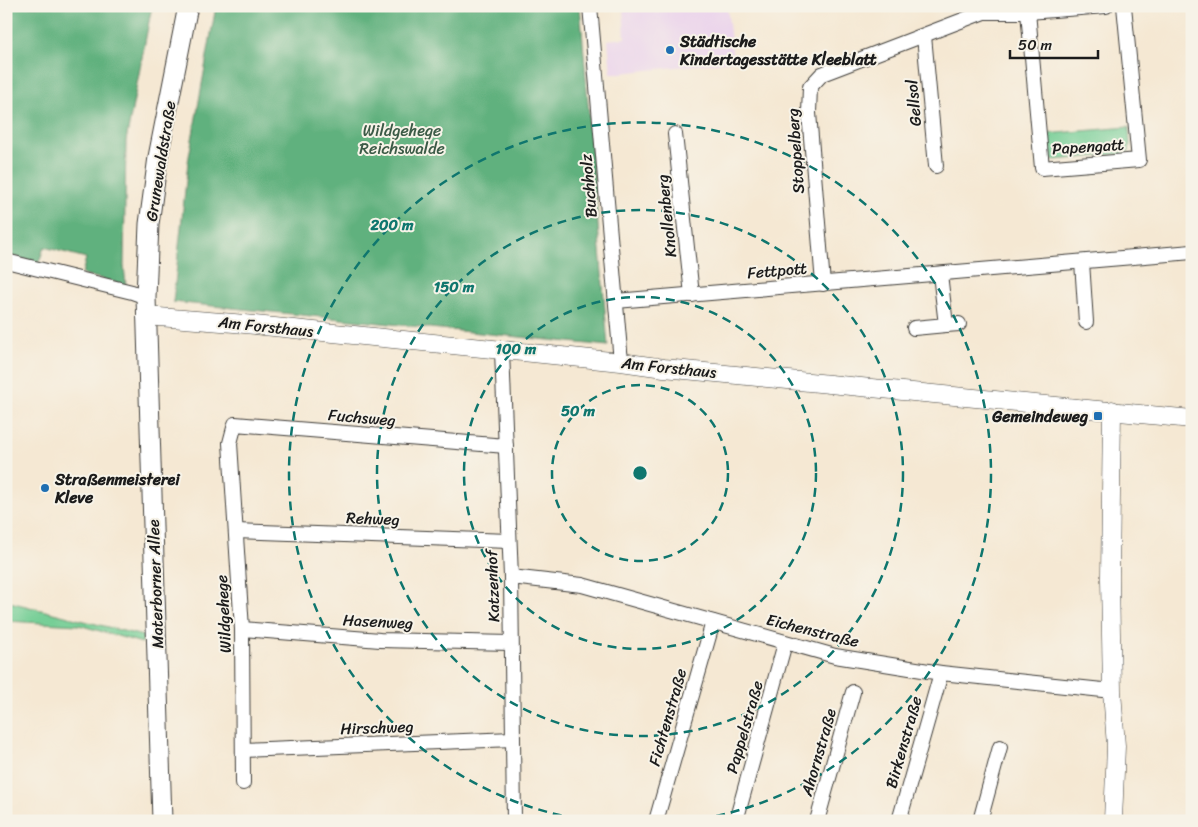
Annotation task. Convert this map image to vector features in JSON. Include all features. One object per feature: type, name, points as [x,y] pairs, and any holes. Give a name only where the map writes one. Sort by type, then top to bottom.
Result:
[{"type":"main road","name":"Grunewaldstraße","points":[[146,316],[149,224],[158,157],[188,6]]},
{"type":"main road","name":"Materborner Allee","points":[[146,316],[162,821]]},
{"type":"street","name":"Buchholz","points":[[590,6],[621,362]]},
{"type":"street","name":"Stoppelberg","points":[[823,284],[808,113],[810,87],[822,74],[924,36],[984,9],[1028,12],[1106,6]]},
{"type":"street","name":"Papengatt","points":[[1028,12],[1042,168],[1139,160],[1124,6]]},
{"type":"street","name":"Gellsol","points":[[924,36],[936,166]]},
{"type":"street","name":"Knollenberg","points":[[675,134],[692,295]]},
{"type":"street","name":"Fettpott","points":[[616,302],[1192,252]]},
{"type":"street","points":[[6,261],[146,297]]},
{"type":"street","points":[[1082,262],[1086,322]]},
{"type":"street","points":[[914,328],[952,324],[940,274]]},
{"type":"street","name":"Am Forsthaus","points":[[146,316],[234,323],[664,368],[1192,419]]},
{"type":"street","name":"Katzenhof","points":[[502,351],[508,541],[511,577],[514,821]]},
{"type":"street","points":[[1112,410],[1110,578],[1112,691],[1116,746],[1113,821]]},
{"type":"street","name":"Fuchsweg","points":[[230,443],[235,424],[506,446]]},
{"type":"street","name":"Wildgehege","points":[[230,443],[242,629],[243,783]]},
{"type":"street","name":"Rehweg","points":[[236,531],[508,541]]},
{"type":"street","name":"Eichenstraße","points":[[511,577],[582,585],[835,656],[941,673],[1112,691]]},
{"type":"street","name":"Fichtenstraße","points":[[656,821],[712,622]]},
{"type":"street","name":"Hasenweg","points":[[242,629],[380,640],[512,643]]},
{"type":"street","name":"Pappelstraße","points":[[736,821],[786,643]]},
{"type":"street","name":"Birkenstraße","points":[[899,821],[941,673]]},
{"type":"street","name":"Ahornstraße","points":[[817,821],[853,692]]},
{"type":"street","name":"Hirschweg","points":[[243,750],[513,739]]},
{"type":"street","points":[[980,821],[1000,748]]},
{"type":"shaded area","name":"Städtische Kindertagesstätte Kleeblatt","points":[[623,6],[727,6],[733,61],[611,74],[608,40],[625,38]]},
{"type":"green space","points":[[6,6],[152,6],[126,141],[124,266],[126,285],[82,274],[86,258],[44,247],[39,263],[6,255]]},
{"type":"green space","name":"Wildgehege Reichswalde","points":[[216,6],[580,6],[608,346],[173,302],[188,162]]},
{"type":"green space","points":[[1129,127],[1129,151],[1122,154],[1055,160],[1048,158],[1045,134]]},
{"type":"green space","points":[[6,601],[143,636],[142,643],[79,625],[6,621]]},
{"type":"place","name":"Städtische Kindertagesstätte Kleeblatt","points":[[670,50]]},
{"type":"place","name":"Gemeindeweg","points":[[1098,416]]},
{"type":"place","name":"Straßenmeisterei Kleve","points":[[45,488]]}]
